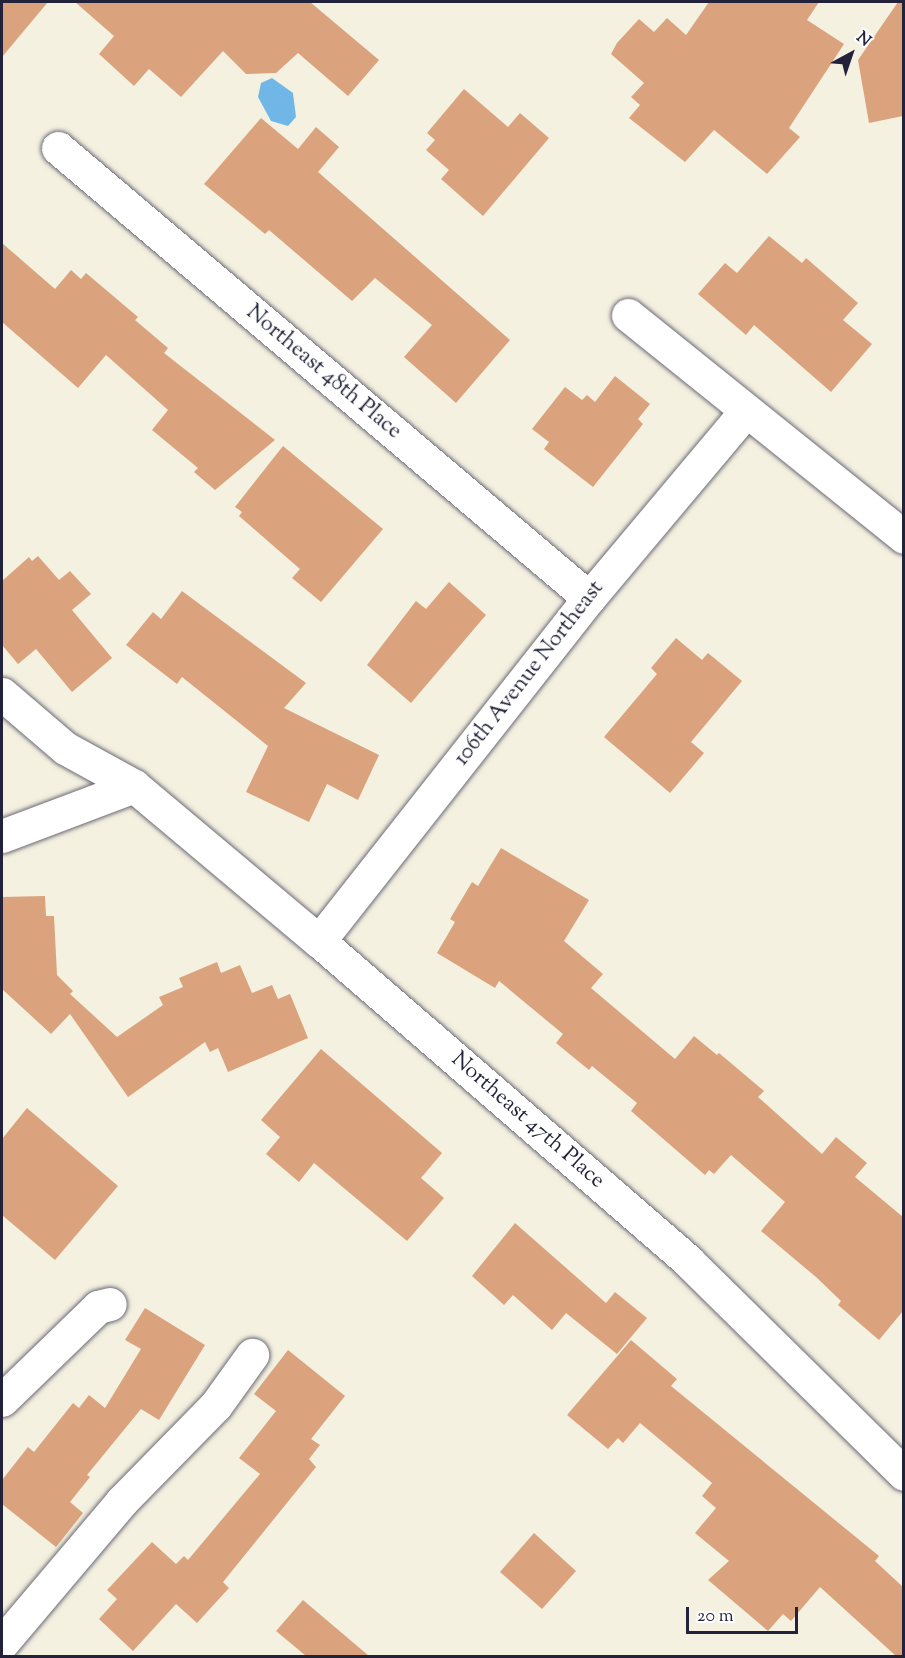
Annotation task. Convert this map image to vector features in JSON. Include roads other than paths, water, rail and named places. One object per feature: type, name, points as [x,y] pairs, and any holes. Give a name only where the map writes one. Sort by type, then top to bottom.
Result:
[{"type":"street","name":"Northeast 48th Place","points":[[58,148],[589,598]]},
{"type":"street","points":[[628,315],[903,537]]},
{"type":"street","name":"106th Avenue Northeast","points":[[319,941],[589,598],[746,411]]},
{"type":"street","name":"Northeast 47th Place","points":[[2,694],[65,748],[134,786],[319,941],[688,1261],[903,1474]]},
{"type":"street","points":[[2,836],[134,786]]},
{"type":"street","points":[[2,1400],[98,1307],[110,1304]]},
{"type":"street","points":[[2,1643],[122,1502],[216,1405],[252,1355]]},
{"type":"water","points":[[272,78],[293,93],[296,117],[288,126],[271,121],[258,97],[261,83]]}]
